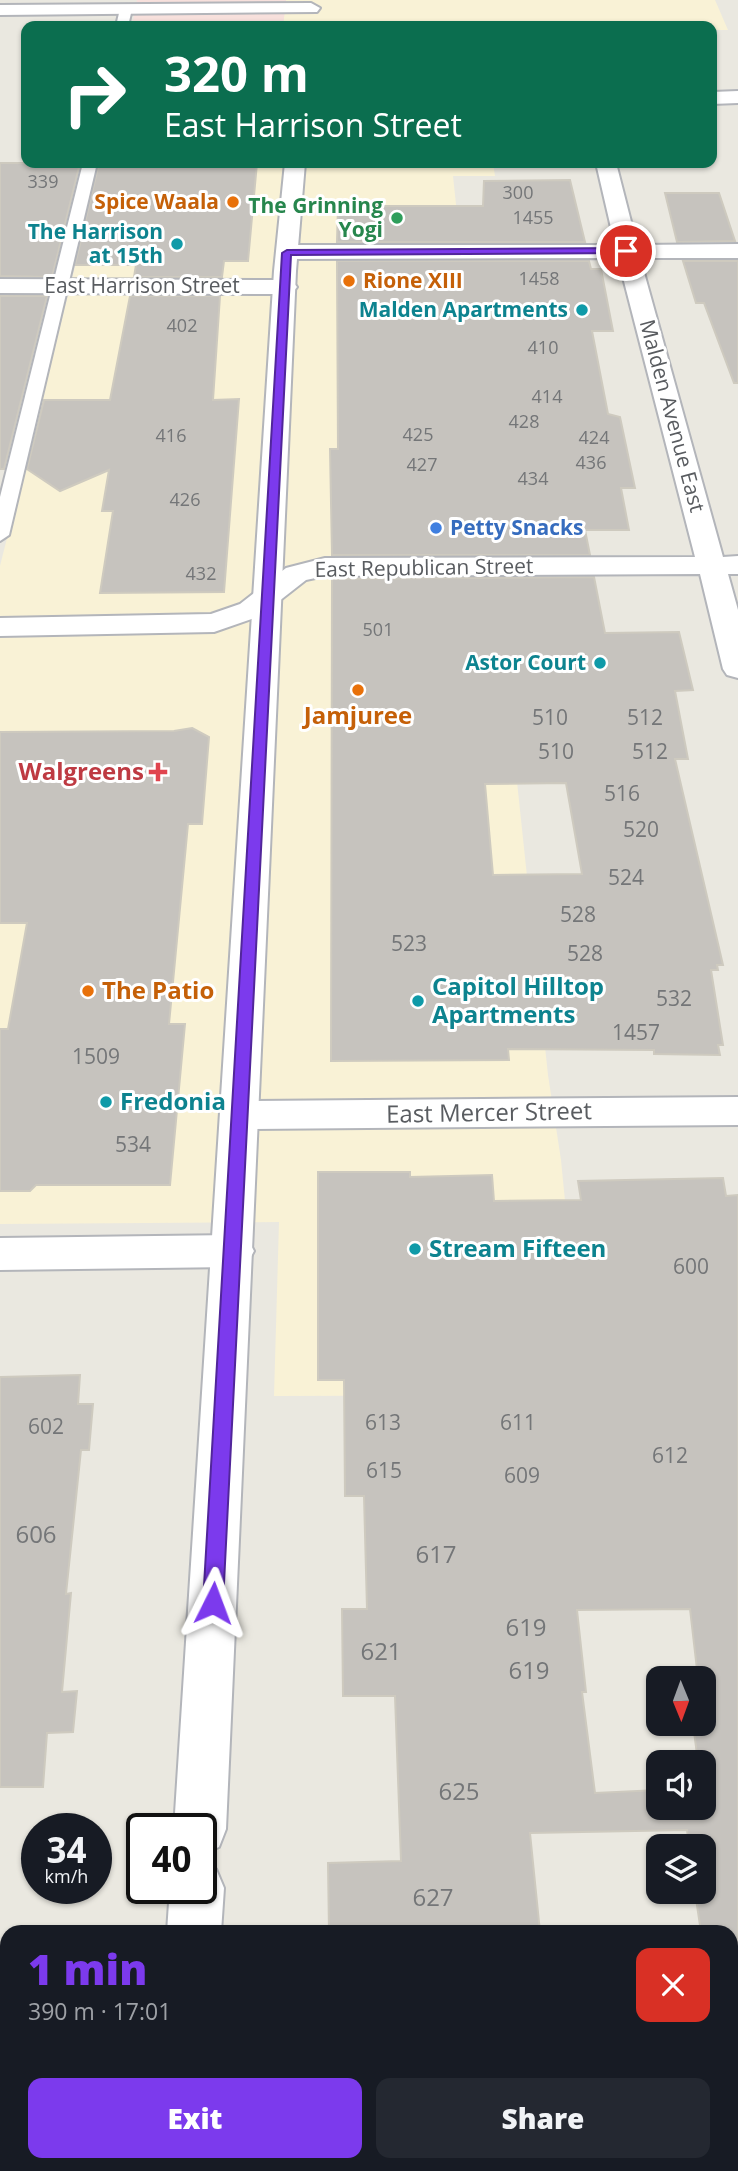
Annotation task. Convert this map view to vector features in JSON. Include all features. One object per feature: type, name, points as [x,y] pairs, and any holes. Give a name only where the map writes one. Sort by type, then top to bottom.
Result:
[{"type":"street","points":[[0,10],[124,18],[310,11]]},
{"type":"street","points":[[717,98],[738,97]]},
{"type":"street","points":[[201,1813],[286,270],[295,168]]},
{"type":"street","name":"Malden Avenue East","points":[[607,168],[626,251],[726,566],[738,669]]},
{"type":"street","name":"East Harrison Street","points":[[0,286],[62,286],[626,251],[738,251]]},
{"type":"street","name":"East Republican Street","points":[[0,627],[198,626],[229,619],[250,610],[296,573],[326,567],[726,566]]},
{"type":"street","name":"East Mercer Street","points":[[240,1115],[738,1111]]},
{"type":"street","points":[[0,1254],[233,1251]]},
{"type":"street","points":[[194,1925],[196,1904]]},
{"type":"lane","points":[[0,535],[89,168]]},
{"type":"shaded area","points":[[137,0],[286,0],[284,21],[133,21]]},
{"type":"shaded area","points":[[286,0],[715,0],[728,30],[717,30],[717,21],[284,21]]},
{"type":"shaded area","points":[[100,168],[494,168],[495,176],[453,176],[548,1075],[561,1160],[584,1395],[274,1396],[279,1222],[0,1224],[0,566]]},
{"type":"building","points":[[0,163],[21,163],[21,168],[79,168],[52,277],[0,276]]},
{"type":"building","points":[[98,168],[257,168],[248,261],[224,261],[222,277],[134,277],[136,265],[75,265]]},
{"type":"building","points":[[570,180],[585,242],[337,242],[338,206],[483,206],[484,181]]},
{"type":"building","points":[[665,193],[719,193],[735,241],[677,242]]},
{"type":"building","points":[[337,261],[589,261],[591,269],[601,269],[613,331],[592,331],[608,414],[620,417],[635,488],[621,488],[629,530],[585,530],[590,555],[332,555],[330,449],[338,449]]},
{"type":"building","points":[[683,261],[738,261],[738,383],[734,383],[704,303],[696,303]]},
{"type":"building","points":[[0,296],[47,296],[4,469],[0,469]]},
{"type":"building","points":[[130,296],[220,296],[213,400],[239,399],[224,592],[100,593],[113,511],[102,511],[109,470],[60,491],[27,469],[44,400],[110,400]]},
{"type":"building","points":[[594,577],[605,633],[679,632],[693,690],[675,691],[688,759],[675,759],[723,965],[717,965],[718,970],[711,970],[723,1045],[718,1045],[720,1055],[654,1054],[654,1050],[508,1049],[509,1060],[331,1061],[332,579]],"holes":[[[566,783],[582,874],[493,875],[485,784]]]},
{"type":"building","points":[[192,728],[209,737],[202,824],[188,824],[169,1024],[185,1024],[170,1185],[36,1185],[30,1191],[0,1191],[0,1029],[8,1029],[27,923],[0,923],[0,732],[174,731]]},
{"type":"building","points":[[318,1172],[410,1172],[410,1177],[492,1175],[494,1201],[581,1200],[578,1181],[723,1178],[726,1196],[738,1195],[738,1925],[700,1925],[697,1904],[716,1904],[716,1834],[688,1834],[687,1830],[530,1833],[539,1925],[329,1925],[328,1863],[401,1861],[395,1696],[343,1696],[342,1609],[367,1609],[364,1496],[345,1496],[344,1380],[318,1380]]},
{"type":"building","points":[[80,1375],[78,1404],[93,1404],[89,1450],[81,1450],[66,1594],[71,1593],[62,1692],[77,1691],[73,1732],[47,1733],[43,1787],[0,1787],[0,1377]]},
{"type":"place","name":"Spice Waala","points":[[233,202]]},
{"type":"place","name":"The Grinning Yogi","points":[[397,218]]},
{"type":"place","name":"The Harrison at 15th","points":[[177,244]]},
{"type":"place","name":"Rione XIII","points":[[349,281]]},
{"type":"place","name":"Malden Apartments","points":[[582,310]]},
{"type":"place","name":"Petty Snacks","points":[[436,528]]},
{"type":"place","name":"Astor Court","points":[[600,663]]},
{"type":"place","name":"Jamjuree","points":[[358,690]]},
{"type":"place","name":"Walgreens","points":[[158,772]]},
{"type":"place","name":"The Patio","points":[[88,991]]},
{"type":"place","name":"Capitol Hilltop Apartments","points":[[418,1001]]},
{"type":"place","name":"Fredonia","points":[[106,1102]]},
{"type":"place","name":"Stream Fifteen","points":[[415,1249]]},
{"type":"route","points":[[213,1603],[287,253],[626,251]]}]
